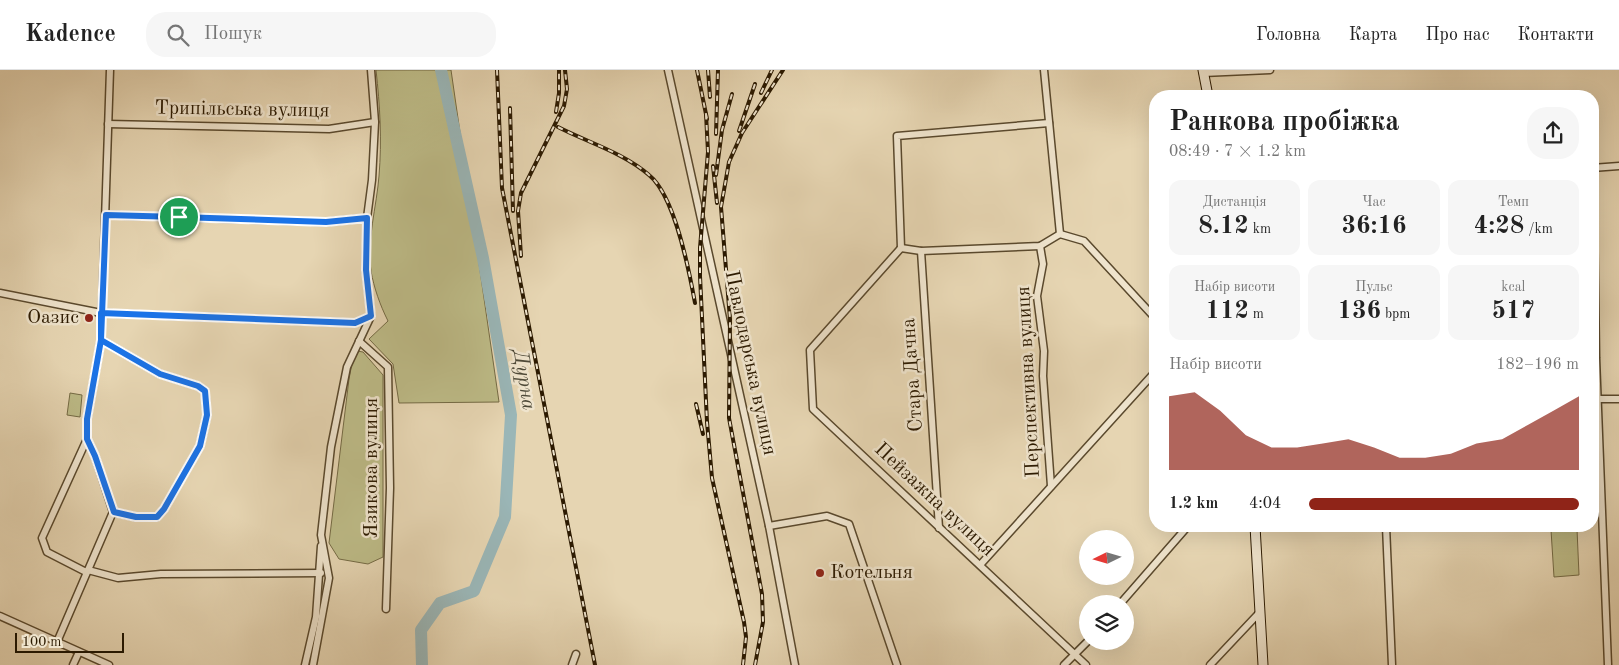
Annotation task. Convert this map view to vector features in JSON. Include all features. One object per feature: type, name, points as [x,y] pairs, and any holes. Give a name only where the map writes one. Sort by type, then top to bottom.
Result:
[{"type":"main road","points":[[1203,71],[1207,90]]},
{"type":"main road","points":[[1255,532],[1263,665]]},
{"type":"street","points":[[110,70],[101,340],[87,419],[87,439],[42,538],[47,552],[87,571],[118,578],[161,574],[321,573]]},
{"type":"street","points":[[305,665],[316,617],[321,573],[321,535],[335,429],[347,367],[371,316],[366,270],[367,218],[372,180],[375,122],[371,70]]},
{"type":"street","name":"Павлодарська вулиця","points":[[668,70],[769,526],[795,665]]},
{"type":"street","points":[[1044,70],[1060,234]]},
{"type":"street","points":[[1203,71],[1270,70]]},
{"type":"street","name":"Трипільська вулиця","points":[[108,124],[329,129],[375,122]]},
{"type":"street","points":[[1049,123],[898,136],[902,248],[921,251],[1040,246],[1060,234],[1084,241],[1149,311]]},
{"type":"street","points":[[1599,168],[1619,166]]},
{"type":"street","points":[[106,215],[326,222],[367,218]]},
{"type":"street","name":"Перспективна вулиця","points":[[1040,246],[1043,264],[1037,296],[1044,351],[1043,376],[1051,486]]},
{"type":"street","name":"Пейзажна вулиця","points":[[902,248],[810,350],[813,409],[1086,665]]},
{"type":"street","name":"Стара Дачна","points":[[921,251],[938,528]]},
{"type":"street","points":[[0,293],[101,313],[355,323],[371,316]]},
{"type":"street","points":[[101,340],[160,374],[198,386],[205,391],[207,415],[200,446],[164,509],[157,517],[136,517],[114,512]]},
{"type":"street","name":"Язикова вулиця","points":[[359,341],[388,368],[390,488],[386,609]]},
{"type":"street","points":[[980,565],[1149,379]]},
{"type":"street","points":[[1599,400],[1619,399]]},
{"type":"street","points":[[1599,426],[1608,665]]},
{"type":"street","points":[[56,642],[114,512],[95,456],[87,439]]},
{"type":"street","points":[[769,526],[827,516],[849,524],[897,665]]},
{"type":"street","points":[[1128,595],[1183,532]]},
{"type":"street","points":[[1386,532],[1392,665]]},
{"type":"street","points":[[313,665],[329,578],[321,535]]},
{"type":"street","points":[[1210,665],[1260,612]]},
{"type":"street","points":[[0,616],[108,665]]},
{"type":"street","points":[[1064,665],[1079,650]]},
{"type":"street","points":[[73,665],[78,652]]},
{"type":"street","points":[[572,665],[576,654]]},
{"type":"shaded area","points":[[376,70],[451,70],[499,402],[399,403],[393,364],[369,339],[388,321],[376,290],[370,260],[380,163]]},
{"type":"shaded area","points":[[357,351],[363,352],[383,375],[383,557],[368,564],[339,559],[329,543],[349,379],[353,358]]},
{"type":"shaded area","points":[[70,393],[82,395],[80,417],[67,415]]},
{"type":"shaded area","points":[[1551,532],[1577,532],[1579,575],[1554,577]]},
{"type":"waterway","name":"Дурна","points":[[422,665],[421,630],[440,603],[474,591],[505,517],[511,415],[483,258],[441,70]]},
{"type":"railway","points":[[497,70],[502,188],[595,665]]},
{"type":"railway","points":[[556,112],[559,93],[559,70]]},
{"type":"railway","points":[[521,256],[518,211],[521,193],[564,106],[567,89],[565,70]]},
{"type":"railway","points":[[697,70],[707,119]]},
{"type":"railway","points":[[708,70],[710,97]]},
{"type":"railway","points":[[716,134],[718,70]]},
{"type":"railway","points":[[761,93],[772,70]]},
{"type":"railway","points":[[755,665],[763,622],[762,594],[729,418],[730,319],[721,207],[729,162],[742,133],[783,70]]},
{"type":"railway","points":[[739,131],[755,84]]},
{"type":"railway","points":[[716,175],[722,130],[732,94]]},
{"type":"railway","points":[[510,108],[513,211]]},
{"type":"railway","points":[[706,114],[708,152],[700,248],[700,276],[707,422],[712,478],[744,622],[746,637],[743,665]]},
{"type":"railway","points":[[558,127],[628,160],[649,175],[658,185],[666,199],[680,234],[695,303]]},
{"type":"railway","points":[[713,166],[717,203]]},
{"type":"railway","points":[[696,404],[703,434]]},
{"type":"place","name":"Оазис","points":[[89,318]]},
{"type":"place","name":"Котельня","points":[[820,573]]},
{"type":"route","points":[[179,217],[106,215],[101,313],[101,340],[87,419],[87,439],[95,456],[114,512],[136,517],[157,517],[164,509],[200,446],[207,415],[205,391],[198,386],[160,374],[101,340],[101,313],[355,323],[371,316],[366,270],[367,218],[326,222],[179,217]]}]
